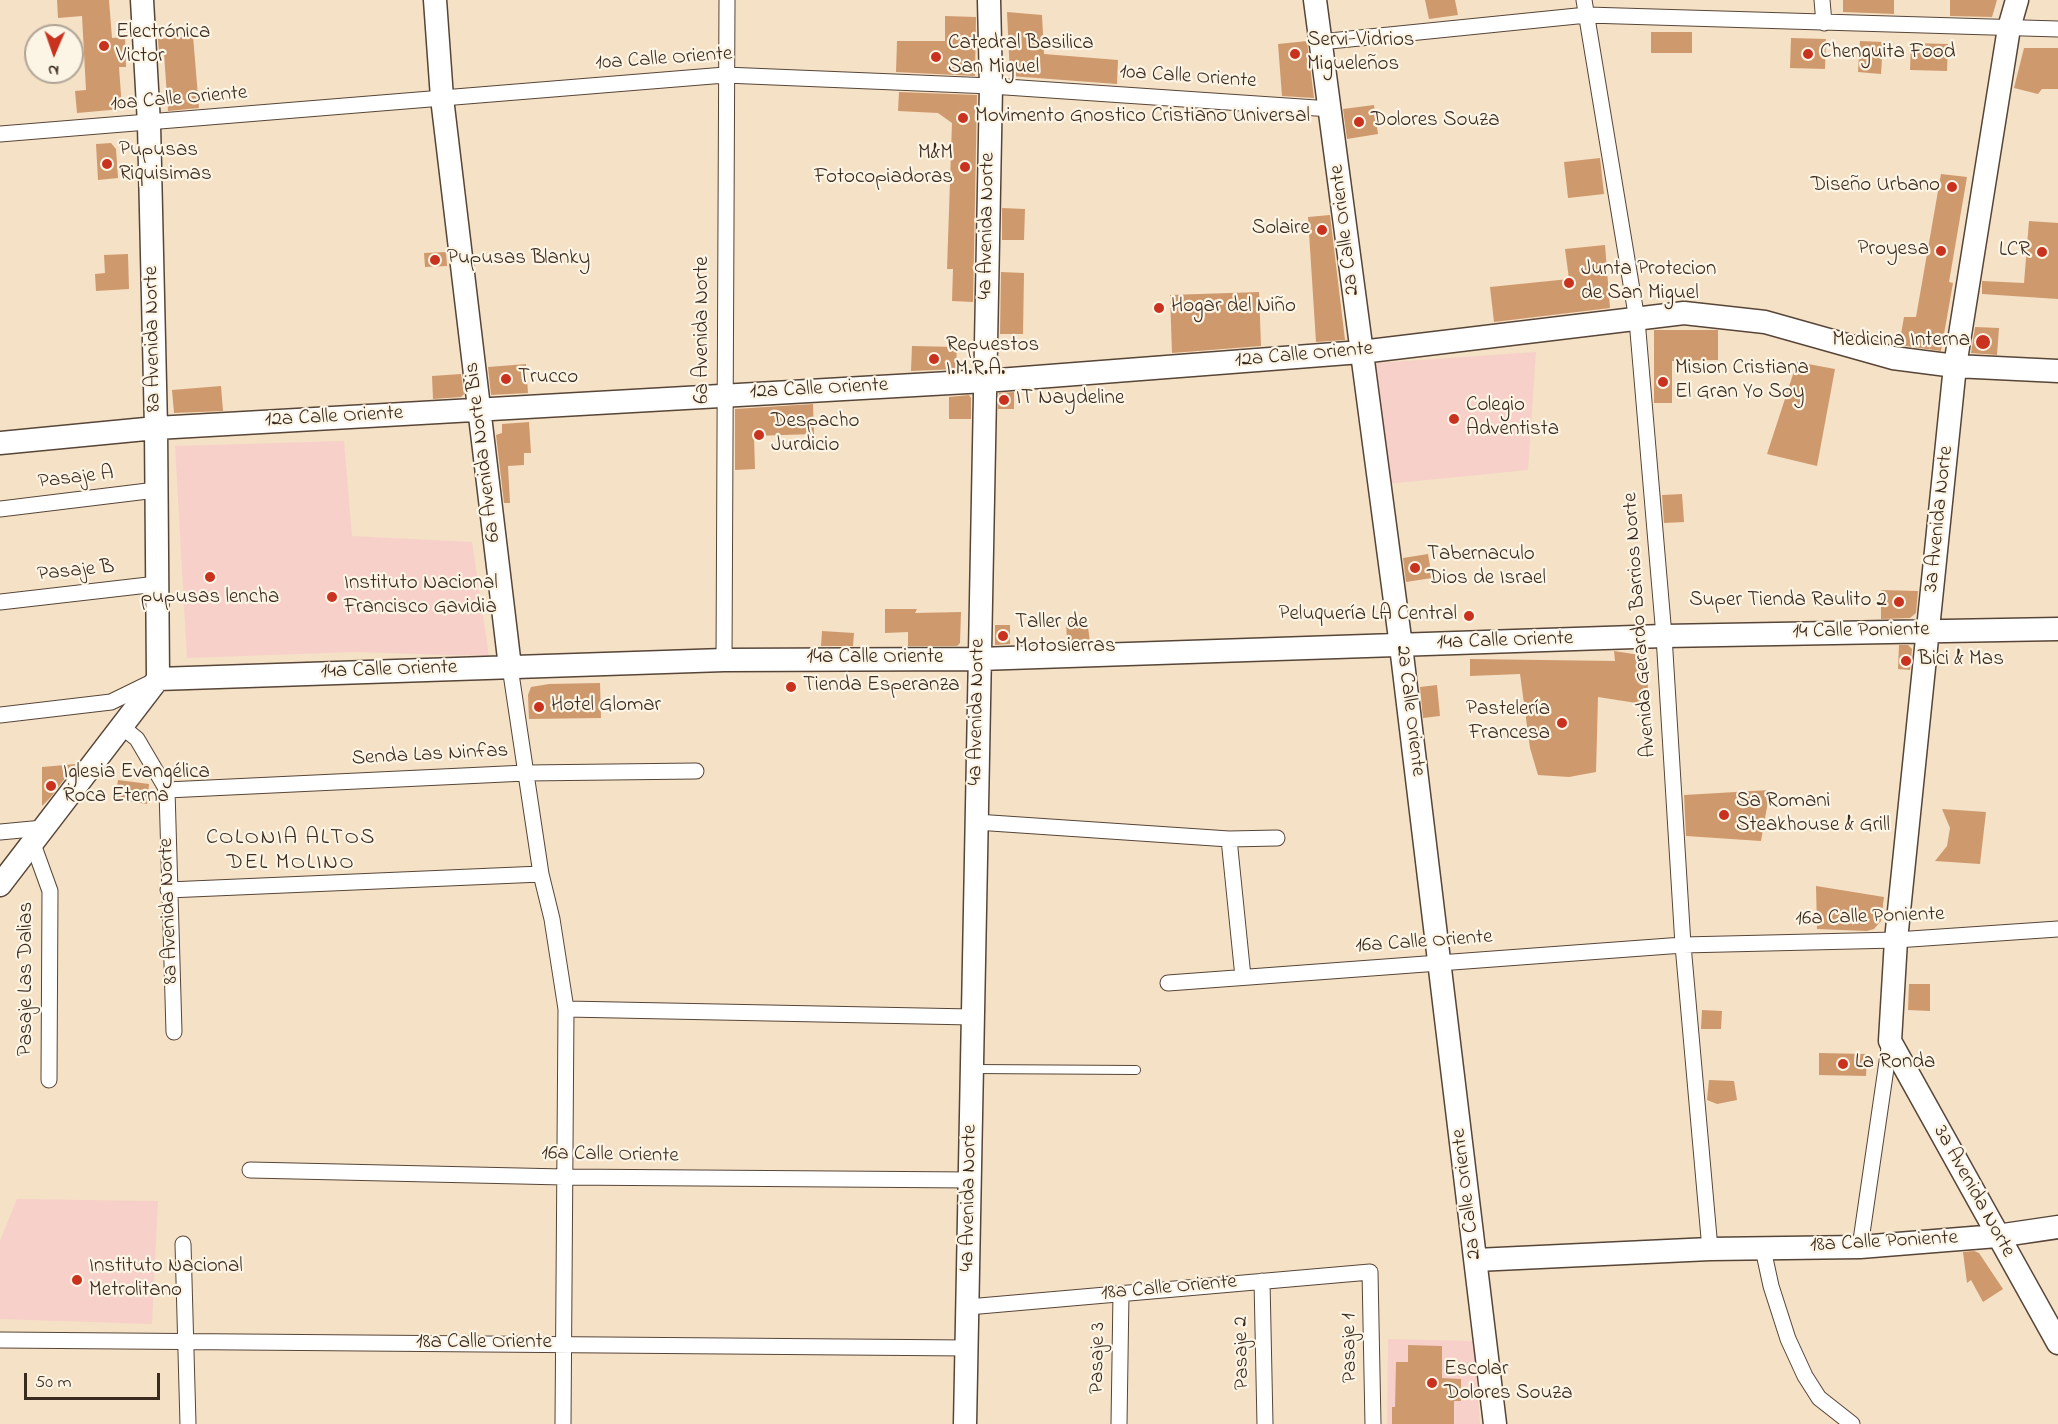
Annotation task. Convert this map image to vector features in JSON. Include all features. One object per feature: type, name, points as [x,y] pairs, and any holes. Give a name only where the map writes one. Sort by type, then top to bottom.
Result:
[{"type":"street","name":"8a Avenida Norte","points":[[142,0],[149,124],[156,428],[158,679]]},
{"type":"street","name":"6a Avenida Norte Bis","points":[[435,0],[442,98],[510,667],[541,874],[552,919],[566,1009]]},
{"type":"street","name":"6a Avenida Norte","points":[[724,660],[727,0]]},
{"type":"street","name":"4a Avenida Norte","points":[[965,1424],[991,86],[989,0]]},
{"type":"street","name":"2a Calle Oriente","points":[[1315,0],[1401,646],[1495,1424]]},
{"type":"street","points":[[1822,0],[1824,23]]},
{"type":"street","name":"3a Avenida Norte","points":[[1860,1247],[1890,1041],[1896,940],[1955,366],[2009,28],[2017,0]]},
{"type":"street","points":[[1320,42],[1586,8],[1824,23],[2058,29]]},
{"type":"street","name":"Avenida Gerardo Barrios Norte","points":[[1586,8],[1637,320],[1664,636],[1683,945],[1710,1250]]},
{"type":"street","name":"10a Calle Oriente","points":[[0,134],[149,124],[725,75],[991,86],[1331,109]]},
{"type":"street","name":"12a Calle Oriente","points":[[0,443],[156,428],[985,381],[1361,352],[1684,313],[1765,322],[1893,358],[1955,366],[2058,371]]},
{"type":"street","name":"Pasaje A","points":[[0,509],[156,490]]},
{"type":"street","name":"Pasaje B","points":[[0,602],[157,584]]},
{"type":"street","name":"14 Calle Poniente","points":[[1664,636],[2058,629]]},
{"type":"street","name":"14a Calle Oriente","points":[[0,715],[111,702],[158,679],[724,660],[980,659],[1664,636]]},
{"type":"street","points":[[0,885],[158,679]]},
{"type":"street","points":[[122,726],[137,739],[167,790]]},
{"type":"street","name":"Senda Las Ninfas","points":[[167,790],[526,772],[696,771]]},
{"type":"street","name":"8a Avenida Norte","points":[[167,790],[168,890],[174,1032]]},
{"type":"street","points":[[976,826],[1229,839],[1277,838]]},
{"type":"street","points":[[0,832],[38,836]]},
{"type":"street","name":"Pasaje Las Dalias","points":[[38,836],[50,891],[49,1080]]},
{"type":"street","points":[[1229,839],[1243,977]]},
{"type":"street","points":[[168,890],[541,874]]},
{"type":"street","name":"16a Calle Poniente","points":[[1683,945],[1896,940],[2058,929]]},
{"type":"street","name":"16a Calle Oriente","points":[[1168,983],[1683,945]]},
{"type":"street","points":[[563,1424],[566,1009],[972,1017]]},
{"type":"street","name":"3a Avenida Norte","points":[[1890,1041],[2058,1343]]},
{"type":"street","name":"16a Calle Oriente","points":[[249,1170],[564,1177],[970,1180]]},
{"type":"street","name":"18a Calle Poniente","points":[[1710,1250],[1860,1247],[1997,1236],[2058,1227]]},
{"type":"street","points":[[183,1244],[188,1424]]},
{"type":"street","points":[[1763,1249],[1771,1286],[1788,1339],[1805,1376],[1819,1398],[1851,1424]]},
{"type":"street","points":[[1476,1260],[1710,1250]]},
{"type":"street","name":"18a Calle Oriente","points":[[968,1307],[1370,1272]]},
{"type":"street","name":"Pasaje 1","points":[[1370,1272],[1373,1424]]},
{"type":"street","name":"Pasaje 2","points":[[1263,1281],[1265,1424]]},
{"type":"street","name":"Pasaje 3","points":[[1119,1424],[1121,1293]]},
{"type":"street","name":"18a Calle Oriente","points":[[0,1340],[968,1348]]},
{"type":"lane","points":[[972,1069],[1136,1070]]},
{"type":"shaded area","name":"Colegio Adventista","points":[[1536,352],[1528,470],[1386,484],[1368,369],[1377,363]]},
{"type":"shaded area","name":"Instituto Nacional Francisco Gavidia","points":[[344,441],[352,536],[472,542],[489,656],[353,652],[187,658],[175,446]]},
{"type":"shaded area","name":"Instituto Nacional Metrolitano","points":[[17,1199],[158,1201],[152,1324],[0,1319],[0,1241]]},
{"type":"shaded area","name":"Escolar Dolores Souza","points":[[1388,1339],[1474,1341],[1480,1424],[1387,1424]]},
{"type":"building","points":[[57,0],[109,0],[112,38],[125,37],[126,67],[119,67],[122,109],[77,113],[75,91],[86,90],[84,24],[82,16],[58,18]]},
{"type":"building","points":[[1425,0],[1455,0],[1458,15],[1429,19]]},
{"type":"building","points":[[1843,0],[1894,0],[1894,14],[1843,12]]},
{"type":"building","points":[[1950,0],[1997,0],[1992,17],[1950,16]]},
{"type":"building","points":[[1007,12],[1042,15],[1044,54],[1118,60],[1117,84],[1010,76]]},
{"type":"building","name":"Catedral Basilica San Miguel","points":[[945,16],[976,17],[975,76],[896,72],[897,41],[945,41]]},
{"type":"building","points":[[1651,32],[1692,32],[1692,53],[1651,53]]},
{"type":"building","points":[[193,36],[199,108],[168,111],[164,53],[159,53],[158,39]]},
{"type":"building","name":"Chenguita Food","points":[[1791,38],[1826,39],[1825,69],[1790,68]]},
{"type":"building","points":[[1307,41],[1314,98],[1282,96],[1278,44]]},
{"type":"building","points":[[1860,41],[1883,42],[1881,74],[1858,72]]},
{"type":"building","points":[[1911,43],[1948,44],[1947,71],[1910,70]]},
{"type":"building","points":[[2024,48],[2058,48],[2058,89],[2042,89],[2038,94],[2014,88]]},
{"type":"building","points":[[899,92],[977,95],[973,302],[952,301],[953,269],[947,269],[952,123],[938,113],[898,111]]},
{"type":"building","name":"Dolores Souza","points":[[1374,105],[1378,134],[1347,139],[1343,109]]},
{"type":"building","name":"Pupusas Riquisimas","points":[[111,143],[116,149],[118,178],[98,180],[96,144]]},
{"type":"building","points":[[1600,158],[1604,194],[1568,198],[1564,162]]},
{"type":"building","points":[[1941,174],[1967,177],[1949,282],[1953,283],[1941,351],[1899,345],[1904,317],[1916,317]]},
{"type":"building","points":[[1002,208],[1025,209],[1024,240],[1002,240]]},
{"type":"building","points":[[1330,215],[1345,340],[1316,342],[1308,217]]},
{"type":"building","name":"LCR","points":[[2029,221],[2058,223],[2058,299],[1982,294],[1982,281],[2024,283]]},
{"type":"building","name":"Junta Protecion de San Miguel","points":[[1605,245],[1610,308],[1494,322],[1490,287],[1569,279],[1565,249]]},
{"type":"building","name":"Pupusas Blanky","points":[[446,252],[447,266],[425,267],[424,253]]},
{"type":"building","points":[[128,254],[129,289],[96,291],[95,274],[105,273],[104,255]]},
{"type":"building","points":[[1001,272],[1024,273],[1023,334],[1000,334]]},
{"type":"building","points":[[1259,292],[1261,346],[1172,353],[1170,295]]},
{"type":"building","name":"Medicina Interna","points":[[1975,327],[1999,328],[1997,355],[1971,353]]},
{"type":"building","name":"Mision Cristiana El Gran Yo Soy","points":[[1654,330],[1718,330],[1718,360],[1672,361],[1672,403],[1654,403]]},
{"type":"building","name":"Repuestos I.M.R.A.","points":[[912,346],[957,347],[956,369],[911,371]]},
{"type":"building","points":[[1797,362],[1835,369],[1817,466],[1767,454]]},
{"type":"building","name":"Trucco","points":[[526,364],[528,393],[491,395],[488,367]]},
{"type":"building","points":[[461,374],[464,394],[461,397],[433,399],[432,376]]},
{"type":"building","points":[[221,386],[223,411],[174,413],[172,390]]},
{"type":"building","name":"IT Naydeline","points":[[1014,392],[1014,409],[998,409],[999,393]]},
{"type":"building","points":[[969,395],[971,419],[949,419],[949,397]]},
{"type":"building","name":"Despacho Jurdicio","points":[[813,404],[814,434],[754,436],[755,469],[735,470],[735,409]]},
{"type":"building","points":[[529,422],[531,453],[524,453],[524,465],[508,466],[510,503],[504,503],[496,435],[502,433],[502,424]]},
{"type":"building","points":[[1682,494],[1684,522],[1664,523],[1662,495]]},
{"type":"building","name":"Tabernaculo Dios de Israel","points":[[1428,554],[1432,578],[1406,582],[1403,558]]},
{"type":"building","name":"Super Tienda Raulito 2","points":[[1881,590],[1918,591],[1916,613],[1910,618],[1881,619]]},
{"type":"building","points":[[885,609],[917,609],[915,613],[961,612],[960,643],[957,646],[908,646],[908,632],[885,633]]},
{"type":"building","points":[[1066,619],[1087,620],[1090,642],[1067,643]]},
{"type":"building","name":"Taller de Motosierras","points":[[995,625],[1010,625],[1010,644],[995,645]]},
{"type":"building","points":[[822,631],[854,633],[853,646],[821,646]]},
{"type":"building","name":"Bici & Mas","points":[[1899,645],[1908,645],[1912,649],[1910,670],[1898,669]]},
{"type":"building","name":"Pastelería Francesa","points":[[1614,651],[1646,656],[1649,705],[1598,697],[1596,772],[1569,777],[1538,775],[1530,748],[1520,674],[1470,676],[1470,659],[1615,661]]},
{"type":"building","points":[[600,683],[601,718],[529,719],[528,695],[531,687],[549,684]]},
{"type":"building","points":[[1437,685],[1440,716],[1423,718],[1420,687]]},
{"type":"building","name":"Iglesia Evangélica Roca Eterna","points":[[76,764],[50,798],[42,806],[42,767]]},
{"type":"building","points":[[118,780],[149,784],[147,804],[115,799]]},
{"type":"building","name":"Sa Romani Steakhouse & Grill","points":[[1770,790],[1761,841],[1686,836],[1684,795]]},
{"type":"building","points":[[1942,809],[1986,812],[1980,864],[1935,861],[1947,846],[1950,828]]},
{"type":"building","points":[[1816,886],[1884,897],[1881,921],[1874,929],[1867,931],[1817,929]]},
{"type":"building","points":[[1909,984],[1930,984],[1930,1011],[1908,1010]]},
{"type":"building","points":[[1702,1010],[1722,1011],[1721,1029],[1701,1029]]},
{"type":"building","name":"La Ronda","points":[[1819,1053],[1867,1054],[1866,1076],[1819,1075]]},
{"type":"building","points":[[1709,1080],[1734,1081],[1737,1100],[1717,1104],[1707,1100]]},
{"type":"building","points":[[1963,1252],[1979,1253],[2003,1289],[1983,1302],[1971,1280],[1967,1283]]},
{"type":"building","points":[[1408,1345],[1442,1346],[1442,1378],[1461,1379],[1461,1401],[1454,1401],[1454,1424],[1392,1424],[1392,1407],[1395,1407],[1396,1362],[1408,1362]]},
{"type":"place","name":"Electrónica Victor","points":[[104,46]]},
{"type":"place","name":"Servi-Vidrios Migueleños","points":[[1295,54]]},
{"type":"place","name":"Chenguita Food","points":[[1808,54]]},
{"type":"place","name":"Catedral Basilica San Miguel","points":[[936,57]]},
{"type":"place","name":"Movimento Gnostico Cristiano Universal","points":[[963,118]]},
{"type":"place","name":"Dolores Souza","points":[[1359,122]]},
{"type":"place","name":"Pupusas Riquisimas","points":[[107,164]]},
{"type":"place","name":"M&M Fotocopiadoras","points":[[965,167]]},
{"type":"place","name":"Diseño Urbano","points":[[1952,187]]},
{"type":"place","name":"Solaire","points":[[1322,230]]},
{"type":"place","name":"Proyesa","points":[[1941,251]]},
{"type":"place","name":"LCR","points":[[2042,252]]},
{"type":"place","name":"Pupusas Blanky","points":[[435,260]]},
{"type":"place","name":"Junta Protecion de San Miguel","points":[[1569,283]]},
{"type":"place","name":"Hogar del Niño","points":[[1159,308]]},
{"type":"place","name":"Medicina Interna","points":[[1983,342]]},
{"type":"place","name":"Repuestos I.M.R.A.","points":[[934,359]]},
{"type":"place","name":"Trucco","points":[[506,379]]},
{"type":"place","name":"Mision Cristiana El Gran Yo Soy","points":[[1663,382]]},
{"type":"place","name":"IT Naydeline","points":[[1004,400]]},
{"type":"place","name":"Colegio Adventista","points":[[1454,419]]},
{"type":"place","name":"Despacho Jurdicio","points":[[759,435]]},
{"type":"place","name":"Tabernaculo Dios de Israel","points":[[1415,568]]},
{"type":"place","name":"pupusas lencha","points":[[210,577]]},
{"type":"place","name":"Instituto Nacional Francisco Gavidia","points":[[332,597]]},
{"type":"place","name":"Super Tienda Raulito 2","points":[[1899,602]]},
{"type":"place","name":"Peluquería LA Central","points":[[1469,616]]},
{"type":"place","name":"Taller de Motosierras","points":[[1003,636]]},
{"type":"place","name":"Bici & Mas","points":[[1906,661]]},
{"type":"place","name":"Tienda Esperanza","points":[[791,687]]},
{"type":"place","name":"Hotel Glomar","points":[[539,707]]},
{"type":"place","name":"Pastelería Francesa","points":[[1562,723]]},
{"type":"place","name":"Iglesia Evangélica Roca Eterna","points":[[51,786]]},
{"type":"place","name":"Sa Romani Steakhouse & Grill","points":[[1724,815]]},
{"type":"place","name":"La Ronda","points":[[1843,1064]]},
{"type":"place","name":"Instituto Nacional Metrolitano","points":[[77,1280]]},
{"type":"place","name":"Escolar Dolores Souza","points":[[1432,1383]]},
{"type":"district","name":"COLONIA ALTOS DEL MOLINO","points":[[291,852]]}]
